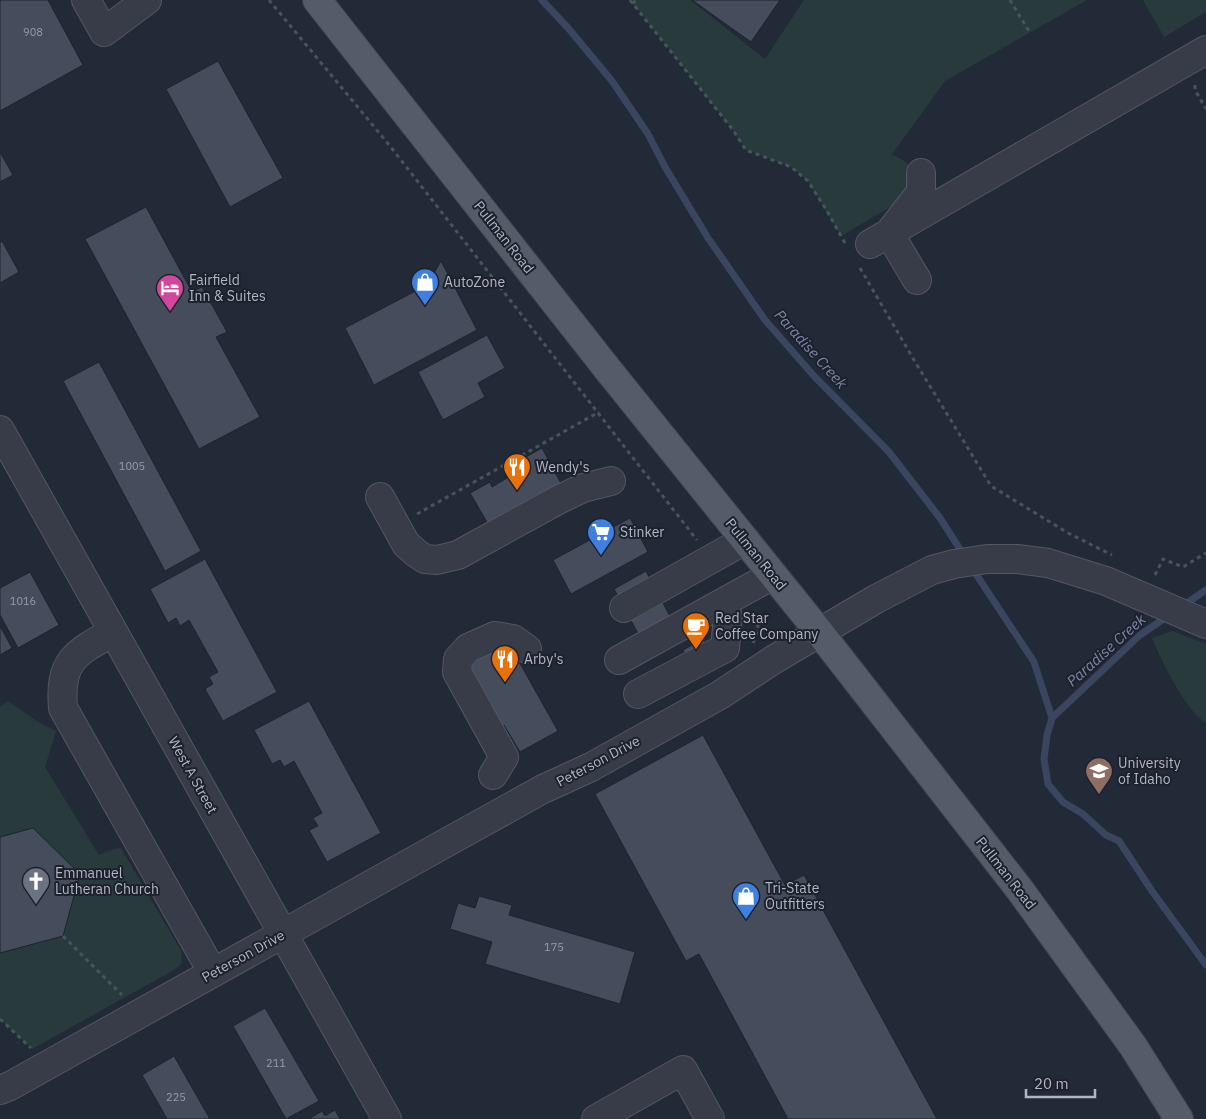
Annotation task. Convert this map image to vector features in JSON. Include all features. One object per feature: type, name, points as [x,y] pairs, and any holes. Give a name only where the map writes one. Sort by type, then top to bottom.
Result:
[{"type":"main road","name":"Pullman Road","points":[[317,0],[609,371],[820,633],[1020,890],[1133,1046],[1179,1119]]},
{"type":"street","points":[[86,0],[104,32],[147,0]]},
{"type":"street","points":[[865,246],[1206,50]]},
{"type":"street","points":[[865,246],[921,192],[922,172]]},
{"type":"street","points":[[865,246],[916,280]]},
{"type":"street","name":"West A Street","points":[[0,430],[387,1119]]},
{"type":"street","points":[[380,497],[406,544],[416,554],[437,560],[458,555],[583,488],[611,481]]},
{"type":"street","points":[[624,608],[745,540]]},
{"type":"street","name":"Peterson Drive","points":[[4,1084],[213,973],[515,805],[591,767],[720,695],[773,660],[892,590],[932,570],[954,564],[987,559],[1017,559],[1048,563],[1106,581],[1158,605],[1199,621]]},
{"type":"street","points":[[628,677],[739,594],[773,575]]},
{"type":"street","points":[[113,632],[74,656],[66,670],[62,689],[63,708],[213,973]]},
{"type":"street","points":[[493,775],[504,757],[457,672],[458,659],[468,648],[495,636],[513,639],[527,649]]},
{"type":"street","points":[[596,1119],[683,1070],[710,1119]]},
{"type":"path","points":[[269,0],[390,146],[712,559]]},
{"type":"path","points":[[639,0],[631,2],[733,130],[746,150],[791,168],[808,181],[827,211],[865,246],[914,360],[991,486],[1068,532]]},
{"type":"path","points":[[1010,0],[1030,33]]},
{"type":"path","points":[[1195,80],[1195,90],[1206,109]]},
{"type":"path","points":[[410,518],[599,412]]},
{"type":"path","points":[[1155,576],[1163,559],[1183,567],[1206,553]]},
{"type":"path","points":[[739,594],[758,620],[756,634],[748,648]]},
{"type":"path","points":[[63,936],[124,997],[116,1002]]},
{"type":"path","points":[[0,1019],[32,1049]]},
{"type":"shaded area","points":[[630,0],[690,0],[765,59],[804,0],[1087,0],[945,81],[892,154],[909,164],[911,183],[907,197],[841,236],[808,181],[791,167],[746,150],[733,130]]},
{"type":"shaded area","points":[[1143,0],[1206,0],[1206,12],[1164,37]]},
{"type":"shaded area","points":[[1172,631],[1206,644],[1206,723],[1182,696],[1152,638]]},
{"type":"shaded area","points":[[8,701],[38,722],[56,731],[45,767],[99,855],[121,848],[181,951],[182,963],[174,970],[32,1049],[0,1019],[0,953],[63,936],[80,874],[33,828],[0,837],[0,707]]},
{"type":"building","points":[[0,0],[48,0],[83,65],[0,111]]},
{"type":"building","points":[[692,0],[780,0],[751,42]]},
{"type":"building","points":[[218,61],[283,178],[230,207],[166,89]]},
{"type":"building","points":[[0,152],[13,175],[0,182]]},
{"type":"building","name":"Fairfield Inn & Suites","points":[[146,207],[192,292],[202,287],[227,332],[216,337],[260,417],[199,449],[85,239]]},
{"type":"building","points":[[2,241],[19,272],[0,283],[0,243]]},
{"type":"building","name":"AutoZone","points":[[441,261],[477,330],[374,385],[345,328],[427,285]]},
{"type":"building","points":[[487,335],[505,368],[478,383],[485,397],[443,420],[418,372]]},
{"type":"building","points":[[99,362],[201,551],[165,571],[63,381]]},
{"type":"building","name":"Wendy's","points":[[542,448],[564,489],[491,529],[470,493],[490,482],[492,487],[507,478],[502,470]]},
{"type":"building","name":"Stinker","points":[[630,518],[648,552],[571,594],[553,560]]},
{"type":"building","points":[[205,559],[277,692],[223,721],[205,689],[213,684],[209,677],[218,672],[189,620],[180,626],[176,618],[168,623],[150,589]]},
{"type":"building","points":[[646,571],[673,622],[641,639],[614,589]]},
{"type":"building","points":[[30,572],[59,625],[18,648],[0,615],[0,588]]},
{"type":"building","points":[[0,626],[12,648],[0,655]]},
{"type":"building","name":"Red Star Coffee Company","points":[[703,639],[709,649],[688,660],[683,650]]},
{"type":"building","name":"Arby's","points":[[508,642],[558,731],[520,752],[504,725],[486,735],[468,664]]},
{"type":"building","points":[[309,701],[381,833],[327,862],[309,830],[318,826],[313,818],[322,813],[294,761],[284,767],[280,760],[272,764],[254,730]]},
{"type":"building","name":"Tri-State Outfitters","points":[[703,735],[785,885],[804,875],[937,1119],[788,1119],[699,954],[686,961],[595,794]]},
{"type":"building","name":"Emmanuel Lutheran Church","points":[[33,828],[80,874],[63,936],[0,953],[0,837]]},
{"type":"building","points":[[479,896],[512,905],[509,915],[635,952],[620,1004],[485,964],[492,942],[450,929],[458,903],[475,908]]},
{"type":"building","points":[[265,1008],[319,1101],[286,1119],[233,1026]]},
{"type":"building","points":[[174,1056],[210,1119],[167,1119],[142,1075]]},
{"type":"building","points":[[335,1110],[340,1119],[309,1119],[322,1111],[325,1116]]},
{"type":"waterway","name":"Paradise Creek","points":[[542,0],[612,81],[648,134],[665,167],[708,238],[765,320],[814,376],[889,452],[940,518],[965,557]]},
{"type":"waterway","name":"Paradise Creek","points":[[972,568],[1034,662],[1052,718]]},
{"type":"waterway","name":"Paradise Creek","points":[[1181,607],[1206,590]]},
{"type":"waterway","name":"Paradise Creek","points":[[1168,616],[1140,635],[1052,718],[1047,735],[1044,759],[1048,784],[1063,802],[1083,814],[1106,835],[1119,841],[1152,891],[1206,965]]},
{"type":"place","name":"AutoZone","points":[[425,306]]},
{"type":"place","name":"Fairfield Inn & Suites","points":[[170,312]]},
{"type":"place","name":"Wendy's","points":[[517,491]]},
{"type":"place","name":"Stinker","points":[[601,556]]},
{"type":"place","name":"Red Star Coffee Company","points":[[696,650]]},
{"type":"place","name":"Arby's","points":[[505,683]]},
{"type":"place","name":"University of Idaho","points":[[1099,795]]},
{"type":"place","name":"Emmanuel Lutheran Church","points":[[36,905]]},
{"type":"place","name":"Tri-State Outfitters","points":[[746,920]]}]
